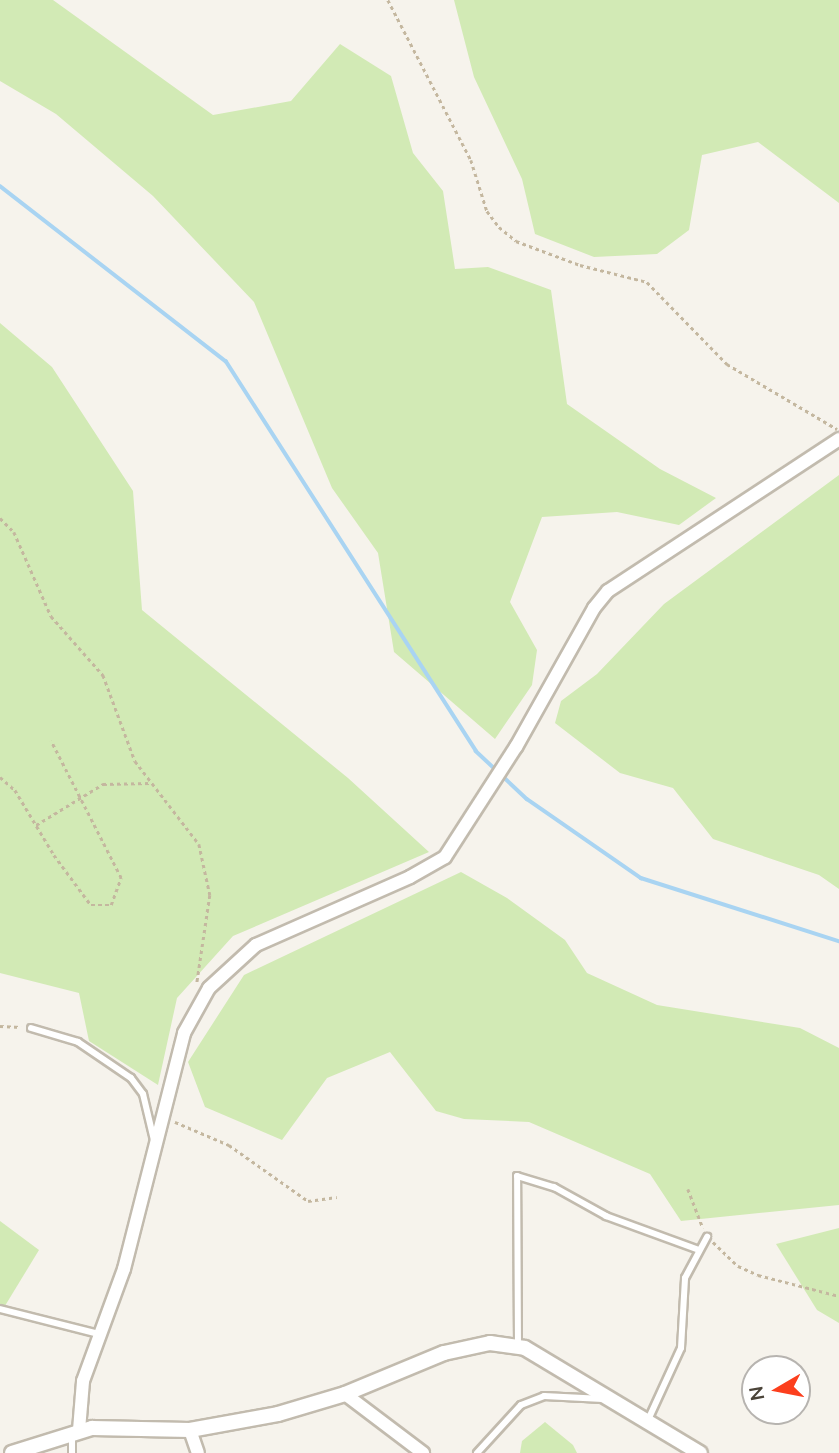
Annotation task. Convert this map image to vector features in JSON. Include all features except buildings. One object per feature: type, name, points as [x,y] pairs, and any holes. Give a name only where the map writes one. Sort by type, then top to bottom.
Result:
[{"type":"street","points":[[75,1432],[79,1398],[99,1334],[124,1269],[154,1142],[195,1007],[236,960],[257,945],[410,877],[445,857],[516,747],[594,608],[608,591],[839,439]]},
{"type":"street","points":[[12,1453],[75,1432],[190,1430],[278,1414],[345,1394],[464,1347],[518,1346],[615,1400],[700,1453]]},
{"type":"street","points":[[345,1394],[422,1453]]},
{"type":"street","points":[[190,1430],[198,1453]]},
{"type":"lane","points":[[31,1028],[78,1042],[131,1078],[143,1094],[154,1142]]},
{"type":"lane","points":[[518,1346],[517,1176],[554,1187],[606,1216],[699,1250]]},
{"type":"lane","points":[[648,1420],[681,1348],[681,1299],[699,1250],[707,1237]]},
{"type":"lane","points":[[0,1308],[99,1334]]},
{"type":"lane","points":[[477,1453],[522,1405],[544,1396],[615,1400]]},
{"type":"lane","points":[[72,1453],[75,1432]]},
{"type":"path","points":[[388,0],[471,160],[487,211],[499,228],[516,241],[580,265],[647,282],[727,363],[839,431]]},
{"type":"path","points":[[0,518],[14,532],[51,616],[103,675],[135,761],[199,844],[210,895],[195,1007]]},
{"type":"path","points":[[0,777],[15,790],[91,905],[111,905],[121,877],[77,797],[51,741]]},
{"type":"path","points":[[36,825],[77,797],[103,784],[150,783]]},
{"type":"path","points":[[0,1026],[31,1028]]},
{"type":"path","points":[[161,1119],[229,1144],[308,1201],[337,1197]]},
{"type":"path","points":[[688,1189],[707,1237],[738,1266],[758,1275],[839,1296]]},
{"type":"green space","points":[[0,0],[53,0],[213,115],[291,101],[340,44],[391,76],[413,153],[443,191],[455,269],[488,267],[551,290],[567,404],[660,469],[716,498],[679,525],[617,512],[542,517],[510,602],[537,650],[532,685],[495,739],[394,652],[378,553],[332,488],[254,302],[153,196],[56,114],[0,81]]},
{"type":"green space","points":[[454,0],[839,0],[839,203],[758,142],[702,155],[689,230],[657,254],[594,257],[535,234],[522,179],[474,77]]},
{"type":"green space","points":[[0,323],[52,367],[133,491],[142,610],[348,778],[429,852],[233,936],[177,998],[158,1085],[89,1041],[79,993],[0,973]]},
{"type":"green space","points":[[839,475],[839,889],[819,875],[713,839],[673,788],[620,773],[555,723],[561,701],[597,674],[664,604]]},
{"type":"green space","points":[[461,872],[507,898],[565,940],[587,973],[657,1005],[800,1028],[839,1048],[839,1205],[681,1221],[650,1174],[529,1122],[464,1119],[436,1111],[390,1052],[327,1078],[282,1140],[205,1107],[188,1062],[244,975]]},
{"type":"green space","points":[[0,1221],[39,1250],[0,1314]]},
{"type":"green space","points":[[839,1228],[839,1323],[817,1310],[776,1244]]},
{"type":"green space","points":[[545,1422],[573,1445],[577,1453],[520,1453],[522,1441]]},
{"type":"waterway","points":[[0,186],[226,361],[476,751],[527,799],[641,878],[839,941]]}]
